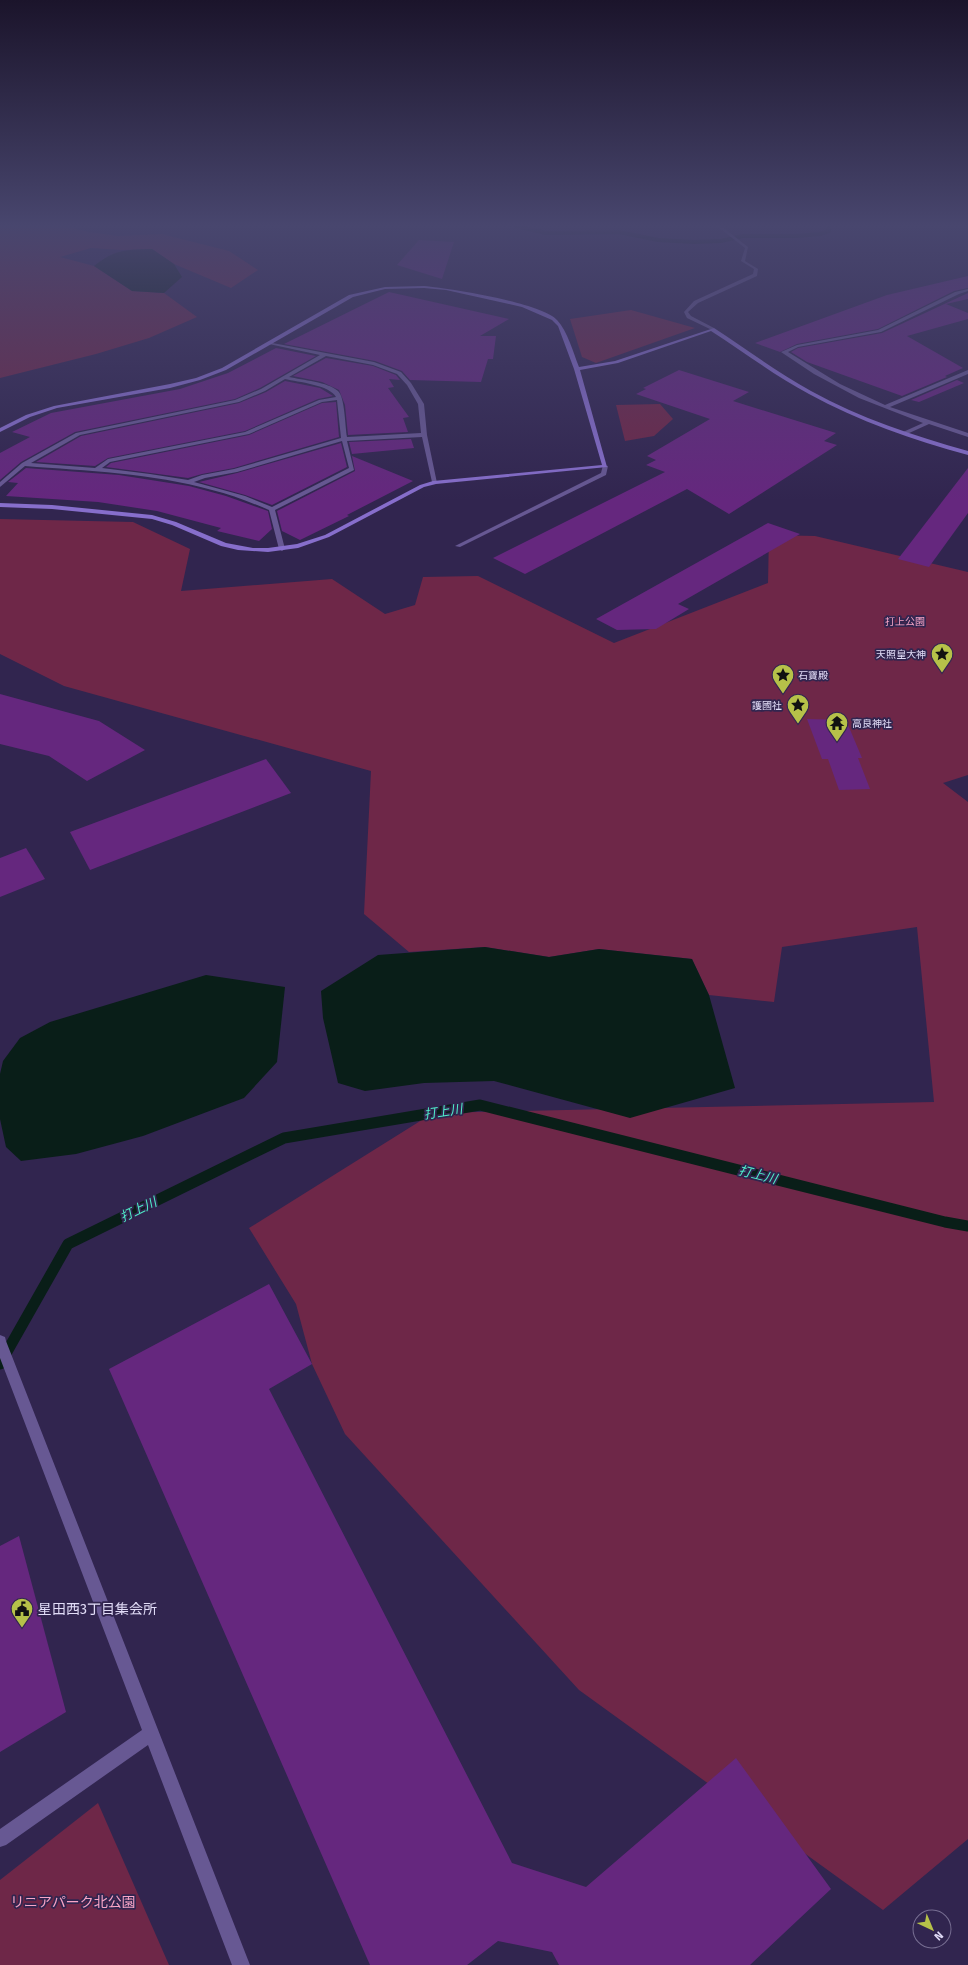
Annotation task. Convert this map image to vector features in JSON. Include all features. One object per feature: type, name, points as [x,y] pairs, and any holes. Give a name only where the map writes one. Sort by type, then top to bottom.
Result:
[{"type":"street","points":[[0,430],[28,416],[56,407],[170,386],[198,379],[224,369],[314,318]]},
{"type":"street","points":[[458,546],[604,474],[605,466],[577,369],[560,326],[551,318]]},
{"type":"street","points":[[690,318],[712,329],[810,392],[853,413],[934,444],[968,453]]},
{"type":"street","points":[[906,318],[878,331],[797,346],[784,352],[820,376],[886,407],[927,423],[968,435]]},
{"type":"street","points":[[577,369],[616,362],[712,329]]},
{"type":"street","points":[[269,343],[374,364],[399,373],[409,384],[421,404],[424,435],[435,482]]},
{"type":"street","points":[[0,486],[24,464],[78,434],[237,401],[287,378],[325,354]]},
{"type":"street","points":[[886,407],[968,372]]},
{"type":"street","points":[[24,464],[96,470],[191,481],[234,493],[272,509],[352,469],[344,439],[339,398],[336,392],[320,385],[287,378]]},
{"type":"street","points":[[96,470],[108,461],[247,433],[322,401],[339,398]]},
{"type":"street","points":[[905,433],[927,423]]},
{"type":"street","points":[[191,481],[204,476],[235,471],[344,439],[424,435]]},
{"type":"street","points":[[0,505],[36,505],[152,517],[177,524],[229,547],[253,550],[282,549],[311,543],[327,536],[422,486],[435,482],[605,466]]},
{"type":"street","points":[[272,509],[282,549]]},
{"type":"street","points":[[0,1341],[241,1965]]},
{"type":"street","points":[[0,1840],[151,1733]]},
{"type":"green space","points":[[0,318],[195,318],[149,338],[96,354],[0,378]]},
{"type":"green space","points":[[658,318],[695,328],[596,363],[582,357],[570,319]]},
{"type":"green space","points":[[660,404],[673,419],[654,436],[625,441],[616,405]]},
{"type":"green space","name":"打上公園","points":[[0,519],[133,522],[190,549],[181,591],[332,579],[385,614],[415,605],[423,577],[478,576],[614,643],[768,583],[769,535],[815,536],[968,572],[968,775],[943,783],[968,802],[968,1839],[883,1910],[579,1690],[345,1434],[312,1364],[296,1304],[249,1228],[433,1113],[934,1102],[917,927],[782,947],[774,1002],[709,995],[692,959],[599,949],[549,957],[485,947],[409,952],[364,914],[371,771],[64,686],[0,654]]},
{"type":"green space","name":"リニアパーク北公園","points":[[98,1803],[169,1965],[0,1965],[0,1880]]},
{"type":"shaded area","points":[[485,947],[549,957],[599,949],[692,959],[709,995],[735,1088],[630,1118],[494,1081],[424,1083],[365,1091],[338,1083],[323,1018],[321,991],[378,955]]},
{"type":"shaded area","points":[[206,975],[285,987],[277,1062],[244,1098],[143,1136],[76,1154],[21,1161],[6,1147],[0,1119],[0,1074],[3,1061],[20,1038],[50,1022]]},
{"type":"building","points":[[337,318],[503,318],[509,319],[480,336],[496,336],[493,359],[488,359],[481,382],[410,380],[402,371],[375,361],[284,344]]},
{"type":"building","points":[[825,318],[901,318],[878,329],[797,344],[780,352],[755,343]]},
{"type":"building","points":[[915,318],[968,318],[968,319],[907,336],[963,368],[945,376],[947,377],[902,396],[807,362],[791,352],[798,348],[882,333]]},
{"type":"building","points":[[276,348],[316,356],[260,388],[235,399],[75,432],[21,462],[0,480],[0,453],[30,437],[12,432],[51,413],[180,389],[228,373]]},
{"type":"building","points":[[326,358],[373,366],[396,375],[400,380],[389,379],[394,387],[388,388],[409,417],[403,418],[408,432],[348,435],[345,405],[339,390],[322,382],[293,376]]},
{"type":"building","points":[[679,370],[749,392],[733,401],[836,433],[824,441],[837,445],[729,514],[687,489],[525,574],[493,558],[665,472],[646,465],[656,460],[647,456],[710,419],[636,394],[646,389],[643,388]]},
{"type":"building","points":[[957,380],[964,383],[919,402],[911,400]]},
{"type":"building","points":[[285,381],[320,388],[333,396],[318,399],[245,431],[108,458],[95,466],[36,462],[81,436],[239,403],[266,392]]},
{"type":"building","points":[[336,402],[339,437],[234,468],[188,478],[106,467],[111,463],[249,435],[322,403]]},
{"type":"building","points":[[411,439],[414,448],[352,454],[349,442]]},
{"type":"building","points":[[341,443],[347,467],[272,505],[245,495],[199,482],[237,473]]},
{"type":"building","points":[[352,456],[413,481],[347,515],[349,516],[300,540],[282,531],[277,511],[355,471]]},
{"type":"building","points":[[26,468],[119,475],[189,486],[226,496],[268,511],[272,529],[259,541],[217,531],[221,528],[157,511],[98,502],[6,496],[18,483],[8,482]]},
{"type":"building","points":[[968,468],[968,513],[929,567],[898,559]]},
{"type":"building","points":[[768,523],[800,534],[678,604],[689,609],[656,629],[617,630],[596,619]]},
{"type":"building","points":[[0,694],[99,721],[145,750],[87,781],[49,756],[0,744]]},
{"type":"building","points":[[807,719],[846,720],[862,758],[858,758],[870,789],[839,790],[828,759],[822,759]]},
{"type":"building","points":[[266,759],[291,793],[90,870],[70,832]]},
{"type":"building","points":[[26,848],[45,879],[0,897],[0,858]]},
{"type":"building","points":[[269,1284],[312,1364],[269,1389],[512,1863],[586,1887],[736,1758],[831,1889],[750,1965],[559,1965],[552,1952],[498,1941],[467,1965],[370,1965],[109,1369]]},
{"type":"building","name":"星田西3丁目集会所","points":[[19,1536],[66,1712],[0,1752],[0,1546]]},
{"type":"waterway","name":"打上川","points":[[0,1364],[68,1244],[284,1138],[480,1105],[945,1222],[968,1226]]},
{"type":"place","name":"天照皇大神","points":[[942,674]]},
{"type":"place","name":"石寶殿","points":[[783,694]]},
{"type":"place","name":"護國社","points":[[798,724]]},
{"type":"place","name":"高良神社","points":[[837,742]]},
{"type":"place","name":"星田西3丁目集会所","points":[[22,1628]]}]
